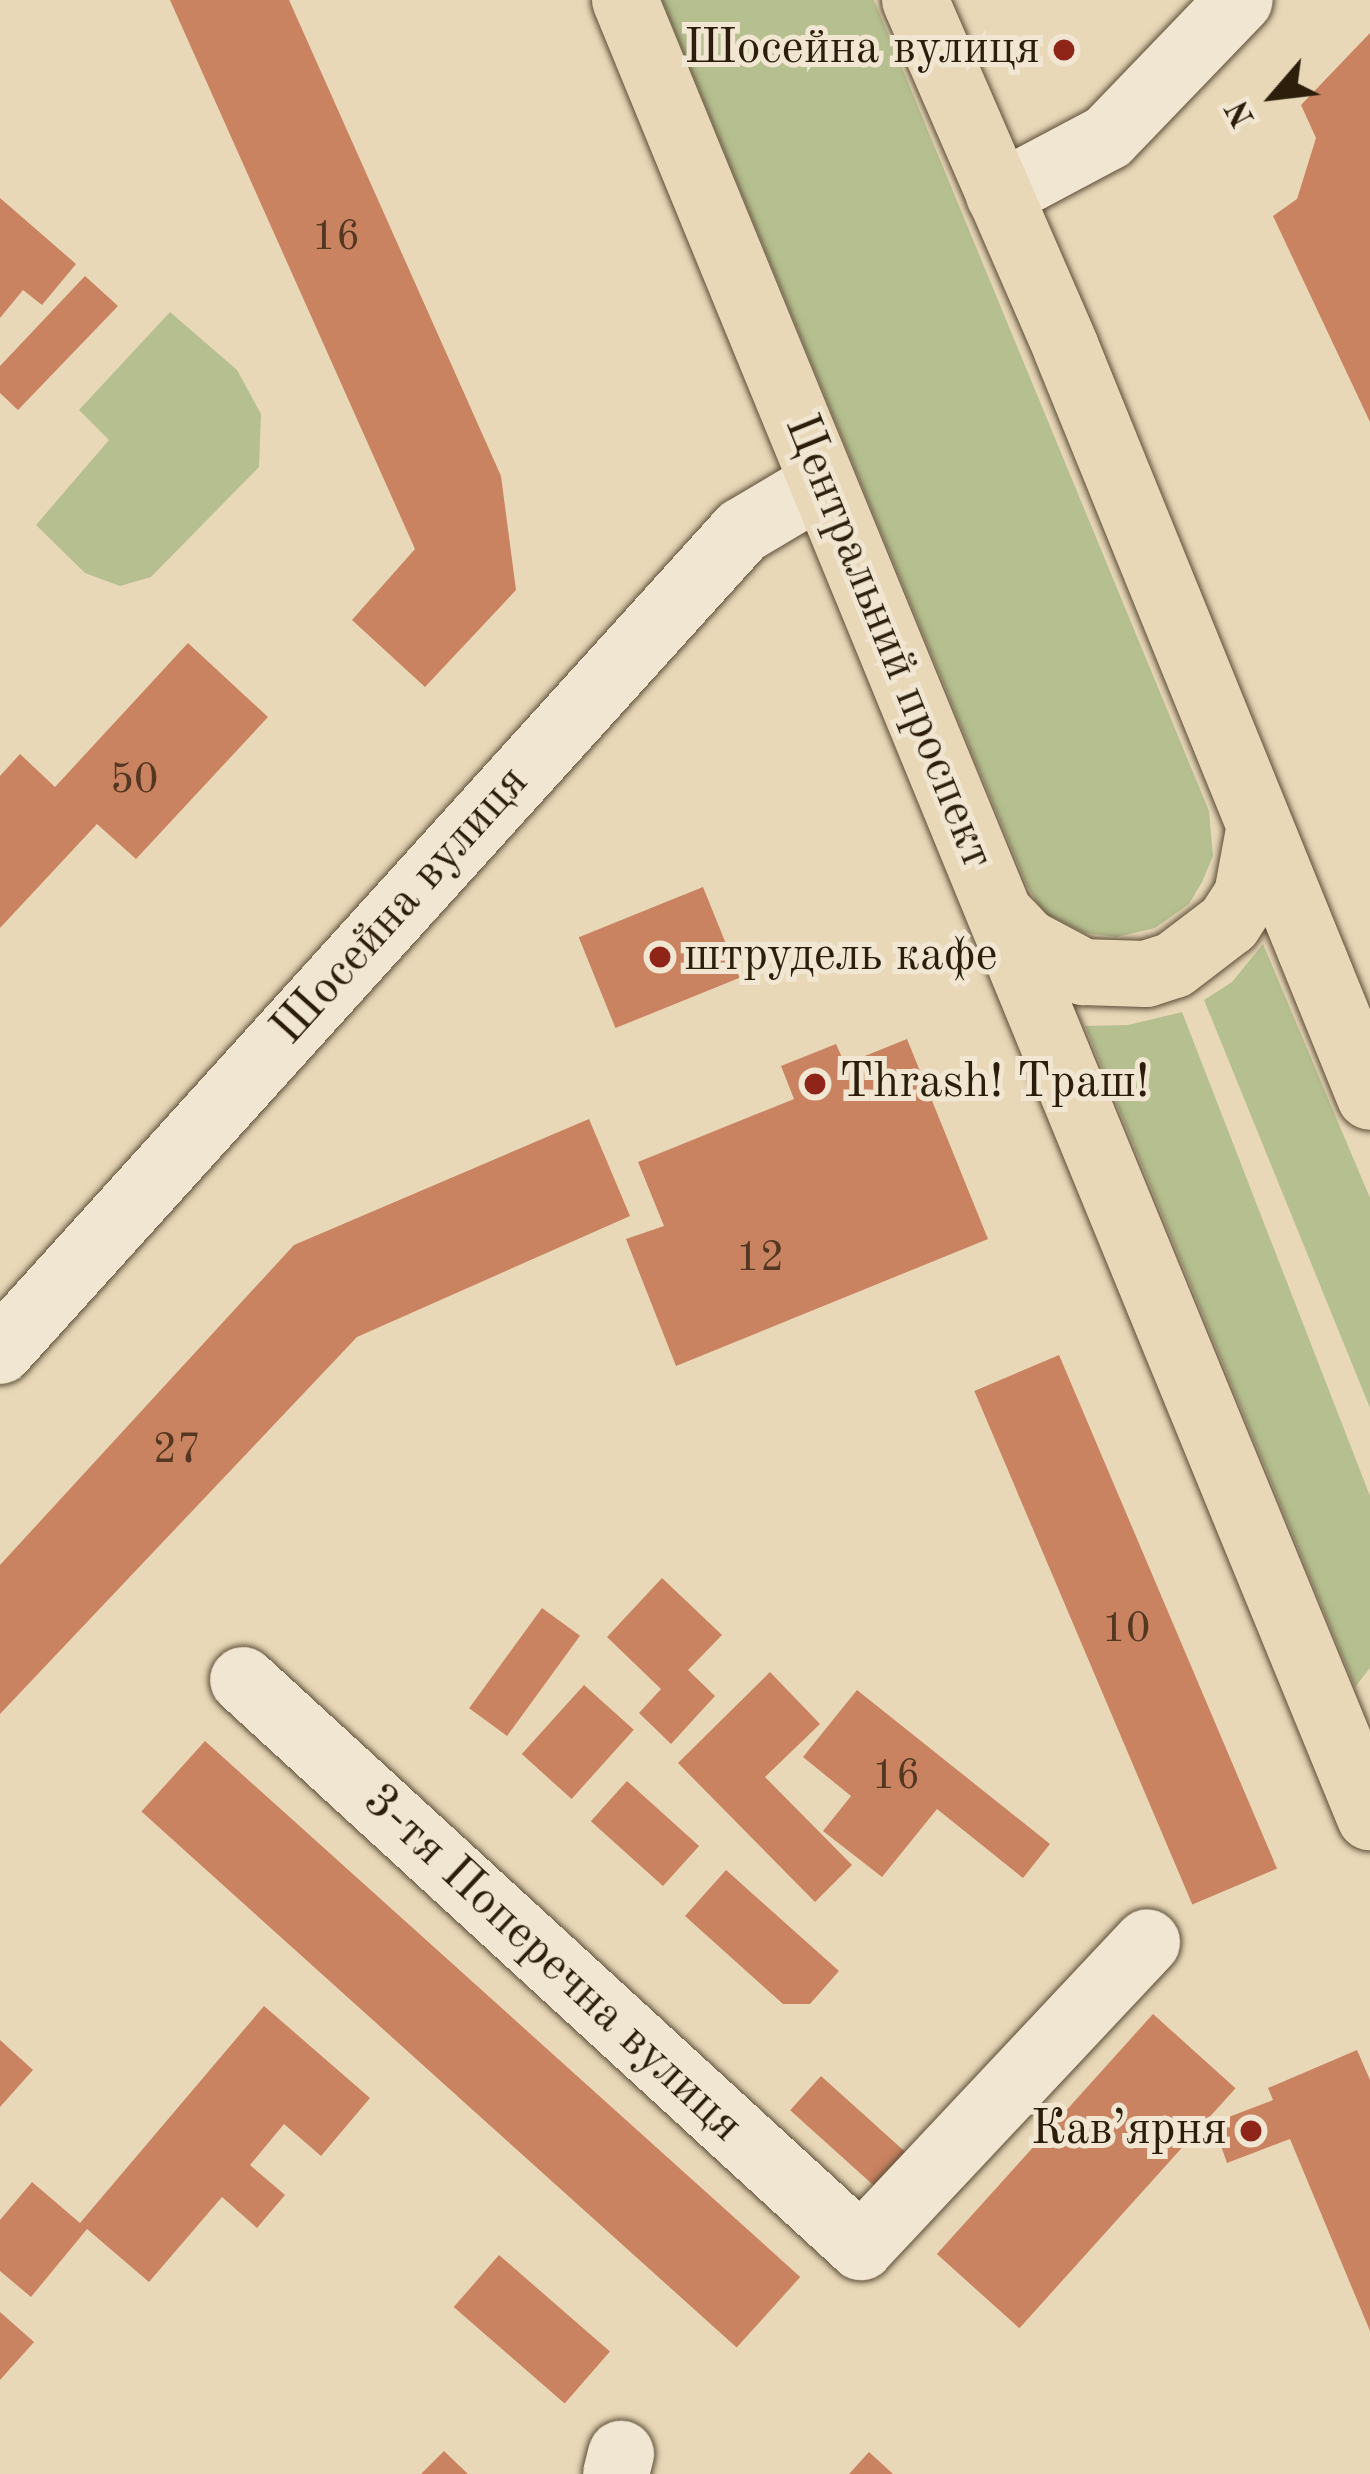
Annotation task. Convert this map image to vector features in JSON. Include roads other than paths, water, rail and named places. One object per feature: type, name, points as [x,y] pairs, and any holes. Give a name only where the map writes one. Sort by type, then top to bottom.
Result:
[{"type":"main road","name":"Центральний проспект","points":[[625,0],[1370,1817]]},
{"type":"main road","points":[[915,0],[1370,1097]]},
{"type":"main road","points":[[1002,916],[1027,942],[1083,972],[1146,974],[1174,965],[1205,947],[1238,909],[1257,864],[1259,830]]},
{"type":"street","points":[[999,195],[1108,137],[1240,0]]},
{"type":"street","name":"Шосейна вулиця","points":[[0,1352],[742,531],[821,484]]},
{"type":"street","name":"3-тя Поперечна вулиця","points":[[243,1680],[862,2247],[1147,1942]]},
{"type":"place","name":"Шосейна вулиця","points":[[1064,50]]},
{"type":"place","name":"штрудель кафе","points":[[660,957]]},
{"type":"place","name":"Thrash! Траш!","points":[[815,1084]]},
{"type":"place","name":"Кав’ярня","points":[[1251,2131]]}]
